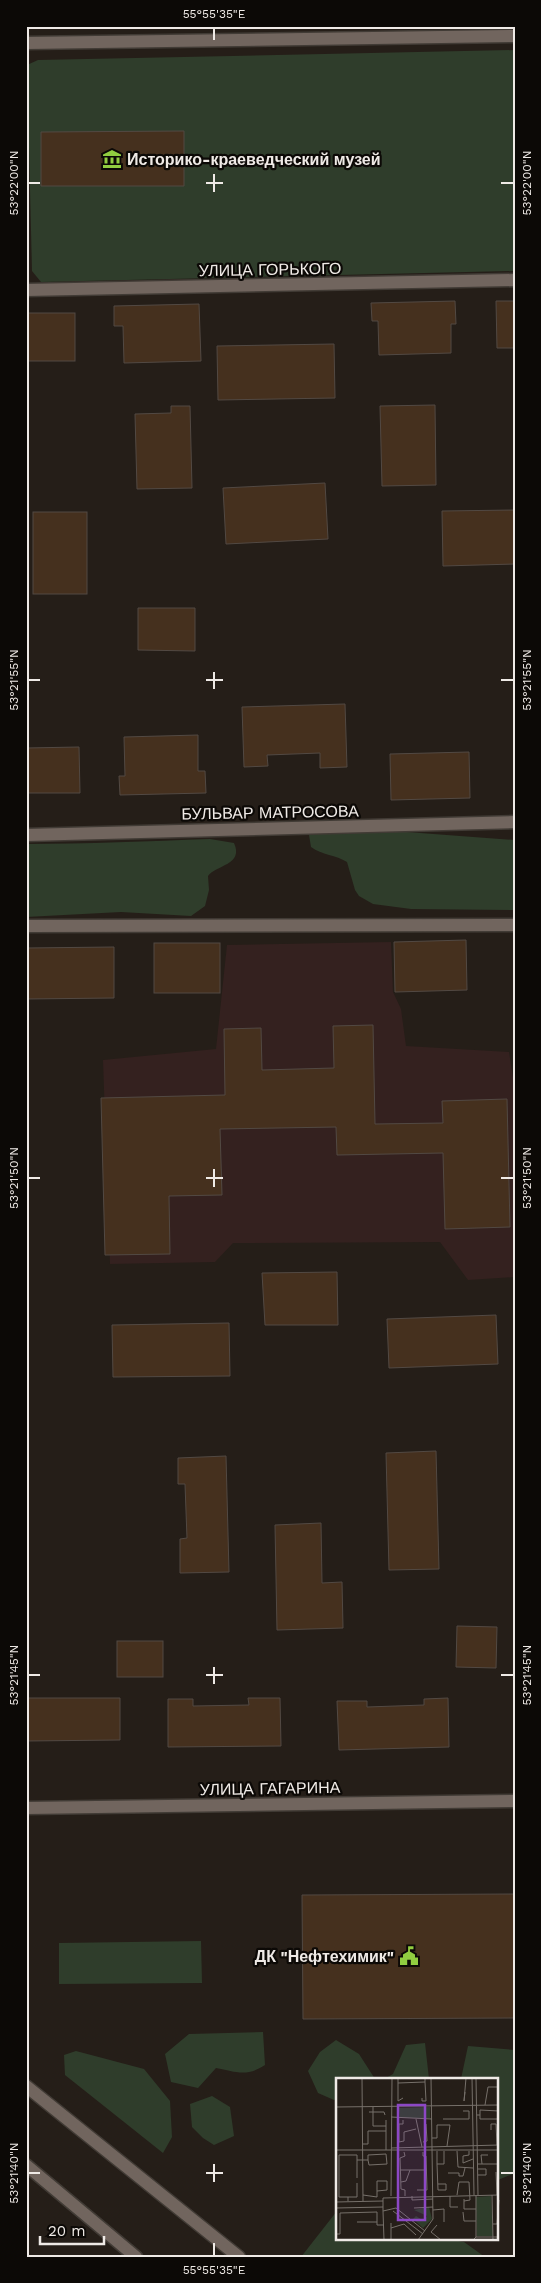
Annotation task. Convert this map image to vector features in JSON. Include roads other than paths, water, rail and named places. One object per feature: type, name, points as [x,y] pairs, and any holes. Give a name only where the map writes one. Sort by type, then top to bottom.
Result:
[{"type":"street","points":[[26,43],[515,36]]},
{"type":"street","name":"УЛИЦА ГОРЬКОГО","points":[[26,290],[515,280]]},
{"type":"street","name":"БУЛЬВАР МАТРОСОВА","points":[[26,835],[515,822]]},
{"type":"street","points":[[26,926],[515,925]]},
{"type":"street","name":"УЛИЦА ГАГАРИНА","points":[[26,1808],[515,1800]]},
{"type":"street","points":[[26,2086],[239,2257]]},
{"type":"street","points":[[26,2165],[136,2257]]},
{"type":"place","name":"Историко-краеведческий музей","points":[[112,159]]},
{"type":"place","name":"ДК \"Нефтехимик\"","points":[[409,1956]]}]
